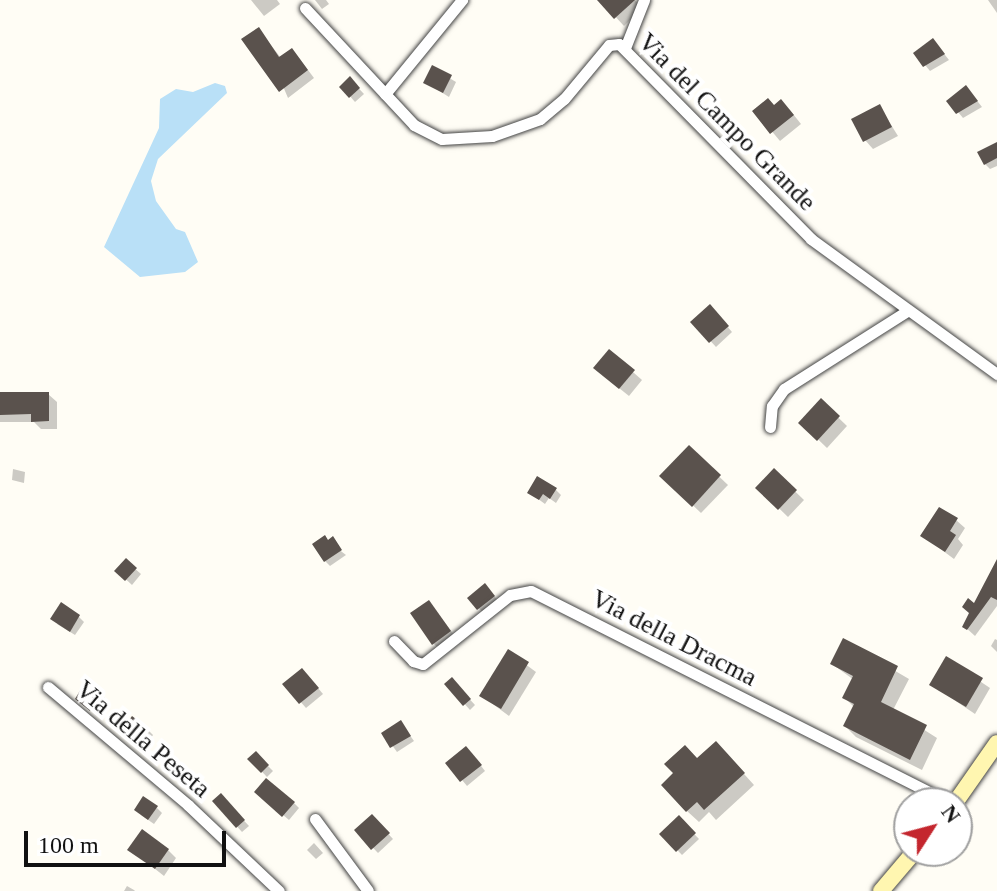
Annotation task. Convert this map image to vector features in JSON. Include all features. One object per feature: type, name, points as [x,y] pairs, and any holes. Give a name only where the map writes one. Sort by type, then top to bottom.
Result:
[{"type":"street","points":[[385,94],[462,0]]},
{"type":"street","points":[[625,48],[644,0]]},
{"type":"street","name":"Via del Campo Grande","points":[[305,8],[429,136],[492,136],[543,116],[609,45],[625,48],[811,239],[997,374]]},
{"type":"street","points":[[770,427],[773,403],[784,389],[907,311]]},
{"type":"street","name":"Via della Dracma","points":[[394,641],[413,661],[423,664],[513,593],[531,591],[921,787]]},
{"type":"street","name":"Via della Peseta","points":[[48,687],[194,810],[279,891]]},
{"type":"street","points":[[965,787],[997,743]]},
{"type":"street","points":[[315,819],[368,891]]},
{"type":"street","points":[[881,891],[901,867]]},
{"type":"water","points":[[215,83],[225,86],[227,93],[158,159],[151,181],[156,201],[176,229],[185,232],[198,262],[185,272],[140,277],[104,247],[159,128],[160,99],[176,89],[193,92]]},
{"type":"building","points":[[597,0],[635,0],[614,19]]},
{"type":"building","points":[[259,27],[279,57],[292,48],[308,70],[279,92],[241,39]]},
{"type":"building","points":[[933,38],[945,54],[923,67],[913,53]]},
{"type":"building","points":[[432,65],[452,75],[443,93],[423,83]]},
{"type":"building","points":[[350,76],[360,88],[349,98],[339,87]]},
{"type":"building","points":[[966,85],[978,101],[956,114],[946,101]]},
{"type":"building","points":[[768,98],[774,105],[781,99],[794,115],[770,134],[752,111]]},
{"type":"building","points":[[880,104],[892,127],[863,142],[851,119]]},
{"type":"building","points":[[997,142],[997,158],[984,165],[977,152]]},
{"type":"building","points":[[710,304],[729,326],[709,343],[690,322]]},
{"type":"building","points":[[609,349],[635,370],[619,389],[593,368]]},
{"type":"building","points":[[0,392],[49,392],[49,421],[31,422],[31,414],[0,415]]},
{"type":"building","points":[[821,398],[840,416],[817,441],[798,423]]},
{"type":"building","points":[[689,445],[721,475],[692,507],[659,476]]},
{"type":"building","points":[[774,468],[797,490],[778,510],[755,488]]},
{"type":"building","points":[[537,476],[557,488],[550,499],[543,494],[539,500],[527,493]]},
{"type":"building","points":[[939,507],[958,518],[950,531],[956,535],[945,552],[920,536]]},
{"type":"building","points":[[325,535],[328,540],[333,536],[342,550],[324,562],[312,544]]},
{"type":"building","points":[[126,558],[137,568],[125,581],[114,571]]},
{"type":"building","points":[[997,559],[997,600],[991,597],[967,630],[962,627],[969,613],[962,607],[968,598],[974,603]]},
{"type":"building","points":[[485,583],[495,596],[477,610],[467,598]]},
{"type":"building","points":[[429,600],[451,631],[432,645],[410,613]]},
{"type":"building","points":[[61,602],[80,615],[70,632],[50,619]]},
{"type":"building","points":[[843,638],[898,666],[881,702],[927,725],[910,760],[843,726],[854,704],[842,698],[853,676],[830,664]]},
{"type":"building","points":[[508,649],[529,662],[501,709],[479,696]]},
{"type":"building","points":[[946,656],[983,678],[966,707],[929,685]]},
{"type":"building","points":[[302,668],[319,688],[299,704],[282,684]]},
{"type":"building","points":[[452,677],[471,699],[463,706],[444,684]]},
{"type":"building","points":[[85,682],[101,691],[90,711],[75,699]]},
{"type":"building","points":[[132,716],[149,729],[137,746],[120,733]]},
{"type":"building","points":[[401,720],[411,736],[390,748],[381,733]]},
{"type":"building","points":[[716,741],[745,773],[704,810],[697,802],[686,812],[661,785],[673,773],[664,764],[685,745],[697,758]]},
{"type":"building","points":[[466,746],[482,765],[460,782],[445,763]]},
{"type":"building","points":[[256,751],[269,765],[261,773],[247,759]]},
{"type":"building","points":[[266,778],[295,802],[282,817],[254,792]]},
{"type":"building","points":[[221,793],[245,820],[236,828],[212,801]]},
{"type":"building","points":[[143,796],[158,806],[148,820],[134,810]]},
{"type":"building","points":[[372,814],[390,833],[371,850],[354,830]]},
{"type":"building","points":[[679,815],[696,833],[676,852],[659,834]]},
{"type":"building","points":[[142,829],[169,849],[155,869],[127,850]]}]
